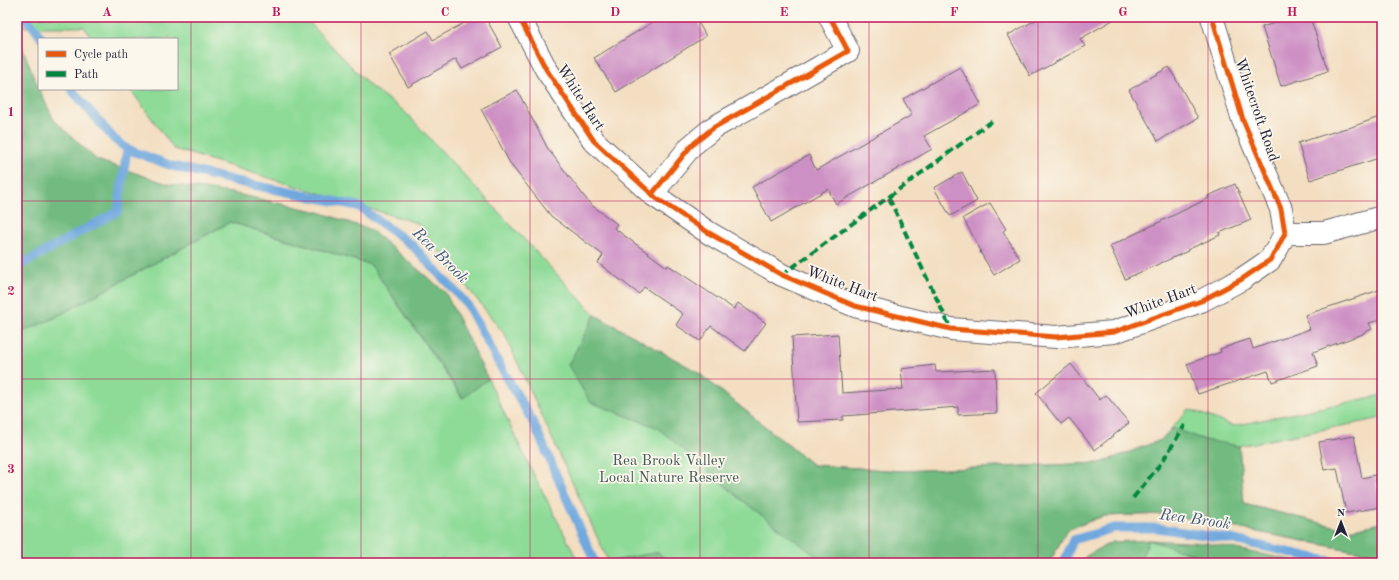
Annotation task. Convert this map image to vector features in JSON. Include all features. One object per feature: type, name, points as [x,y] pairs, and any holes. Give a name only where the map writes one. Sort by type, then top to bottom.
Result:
[{"type":"street","name":"White Hart","points":[[518,17],[546,69],[594,141],[652,194],[709,233],[782,275],[855,306],[951,329],[1056,337],[1114,332],[1201,301],[1242,279],[1270,260],[1285,233]]},
{"type":"street","points":[[652,194],[691,146],[713,128],[848,51],[830,17]]},
{"type":"street","name":"Whitecroft Road","points":[[1212,17],[1243,120],[1281,209],[1285,233]]},
{"type":"street","points":[[1285,233],[1324,233],[1382,217]]},
{"type":"green space","name":"Rea Brook Valley Local Nature Reserve","points":[[17,17],[304,17],[371,87],[405,112],[595,315],[696,371],[813,465],[901,471],[1100,463],[1161,440],[1189,409],[1233,426],[1382,395],[1382,418],[1239,446],[1244,504],[1349,530],[1382,523],[1382,554],[1350,550],[1166,514],[1103,516],[1067,530],[1049,563],[609,563],[505,335],[417,223],[174,149],[131,90],[178,90],[178,38],[92,38],[84,27],[17,27]]},
{"type":"green space","points":[[17,34],[38,86],[38,90],[39,90],[54,120],[97,160],[168,184],[232,193],[319,212],[371,230],[445,292],[488,379],[463,398],[371,265],[230,222],[52,319],[17,334]]},
{"type":"green space","points":[[230,222],[371,265],[462,398],[488,379],[526,459],[579,563],[17,563],[17,334],[52,319]]},
{"type":"green space","points":[[595,315],[696,371],[813,465],[901,471],[1100,463],[1161,440],[1172,428],[1205,440],[1239,446],[1244,504],[1349,530],[1382,523],[1382,554],[1350,550],[1166,514],[1103,516],[1067,530],[1049,563],[825,563],[743,501],[658,428],[590,402],[568,365]]},
{"type":"green space","points":[[1149,540],[1219,563],[1139,563]]},
{"type":"green space","points":[[1149,540],[1207,543],[1304,563],[1219,563]]},
{"type":"green space","points":[[1149,540],[1139,563],[1081,563],[1086,556],[1112,542]]},
{"type":"green space","points":[[658,552],[669,563],[608,562]]},
{"type":"building","points":[[475,17],[485,17],[502,47],[462,69],[456,59],[408,87],[389,54],[428,31],[433,40]]},
{"type":"building","points":[[661,17],[695,17],[706,36],[616,92],[594,58]]},
{"type":"building","points":[[1041,17],[1118,17],[1080,39],[1085,46],[1030,76],[1008,35]]},
{"type":"building","points":[[1293,17],[1310,17],[1328,71],[1281,86],[1262,27]]},
{"type":"building","points":[[960,67],[981,104],[924,136],[932,149],[836,204],[828,189],[771,222],[752,187],[809,155],[816,170],[912,115],[903,99]]},
{"type":"building","points":[[1169,67],[1198,118],[1158,141],[1129,90]]},
{"type":"building","points":[[517,90],[548,149],[590,204],[617,224],[614,228],[667,267],[668,265],[734,309],[738,303],[766,323],[745,351],[711,326],[700,341],[676,325],[683,314],[644,287],[639,294],[598,263],[603,255],[551,216],[511,165],[481,109]]},
{"type":"building","points":[[1382,116],[1382,157],[1310,180],[1298,143],[1346,129]]},
{"type":"building","points":[[962,172],[977,201],[950,216],[934,188]]},
{"type":"building","points":[[1235,184],[1251,220],[1219,233],[1220,235],[1187,250],[1188,251],[1125,279],[1110,246],[1209,198],[1208,196]]},
{"type":"building","points":[[990,203],[1006,229],[1003,231],[1020,259],[994,275],[980,252],[981,251],[963,218]]},
{"type":"building","points":[[1382,289],[1382,319],[1369,323],[1372,329],[1363,334],[1313,352],[1318,366],[1272,382],[1268,371],[1198,394],[1187,364],[1221,352],[1220,349],[1250,339],[1253,349],[1310,329],[1305,315]]},
{"type":"building","points":[[838,334],[842,393],[903,389],[901,369],[935,365],[936,372],[995,369],[997,413],[958,415],[958,407],[843,416],[843,420],[797,422],[792,337]]},
{"type":"building","points":[[1071,364],[1100,400],[1106,395],[1129,423],[1095,450],[1069,418],[1061,424],[1036,393]]},
{"type":"building","points":[[1354,436],[1362,478],[1375,475],[1381,507],[1346,513],[1337,468],[1324,470],[1319,442]]},
{"type":"waterway","name":"Rea Brook","points":[[26,17],[41,38]]},
{"type":"waterway","name":"Rea Brook","points":[[72,90],[114,139],[127,149],[172,166],[248,184],[358,206],[412,245],[467,304],[498,362],[534,424],[595,563]]},
{"type":"waterway","points":[[17,267],[118,211],[127,149]]},
{"type":"waterway","name":"Rea Brook","points":[[1064,563],[1073,540],[1114,528],[1157,528],[1230,539],[1337,563]]},
{"type":"marked path","points":[[782,275],[995,119]]},
{"type":"marked path","points":[[889,198],[951,329]]},
{"type":"marked path","points":[[1133,498],[1162,462],[1185,425]]},
{"type":"cycle path","points":[[519,17],[546,69],[594,141],[656,198],[709,233],[782,275],[855,306],[951,329],[1056,337],[1114,332],[1201,301],[1242,279],[1270,260],[1285,233],[1281,209],[1243,120],[1212,17]]},
{"type":"cycle path","points":[[652,194],[691,146],[713,128],[848,51],[830,17]]}]
